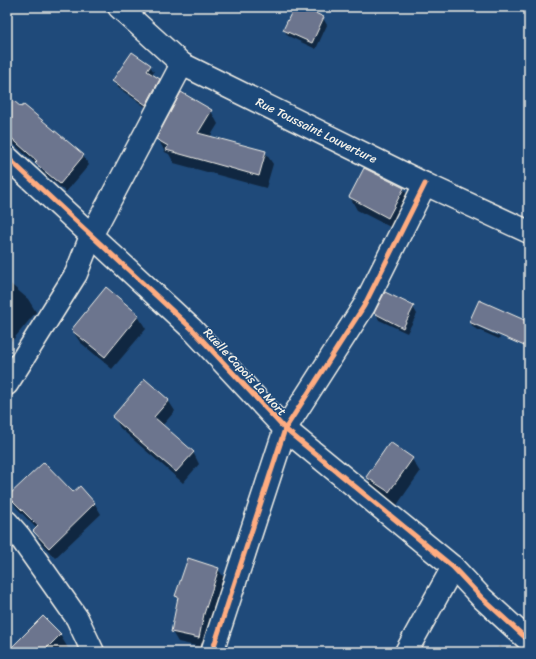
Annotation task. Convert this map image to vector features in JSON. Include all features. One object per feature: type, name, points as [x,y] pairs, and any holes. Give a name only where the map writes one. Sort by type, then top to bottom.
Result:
[{"type":"street","name":"Rue Toussaint Louverture","points":[[119,7],[182,64],[425,184],[529,232]]},
{"type":"street","points":[[7,384],[76,274],[91,236],[182,64]]},
{"type":"street","name":"Ruelle Capois La Mort","points":[[7,157],[192,329],[285,429],[453,567],[482,598],[529,641]]},
{"type":"street","points":[[212,652],[285,429],[364,306],[425,184]]},
{"type":"street","points":[[7,522],[20,537],[77,618],[93,652]]},
{"type":"street","points":[[406,652],[453,567]]},
{"type":"building","points":[[294,7],[302,7],[324,17],[312,43],[283,30]]},
{"type":"building","points":[[132,52],[151,65],[147,71],[160,79],[146,105],[112,81]]},
{"type":"building","points":[[181,92],[212,110],[198,133],[266,151],[259,176],[166,150],[168,146],[156,139]]},
{"type":"building","points":[[7,95],[21,107],[24,105],[84,155],[60,184],[35,163],[37,161],[7,134]]},
{"type":"building","points":[[364,168],[404,188],[388,218],[349,197]]},
{"type":"building","points":[[106,287],[139,315],[105,357],[71,330]]},
{"type":"building","points":[[385,292],[414,306],[403,328],[374,313]]},
{"type":"building","points":[[479,300],[529,322],[529,348],[469,322]]},
{"type":"building","points":[[145,379],[169,400],[154,417],[194,452],[176,472],[112,417]]},
{"type":"building","points":[[390,442],[413,458],[389,492],[366,477]]},
{"type":"building","points":[[44,462],[73,492],[80,486],[95,503],[49,548],[33,531],[38,526],[8,496]]},
{"type":"building","points":[[188,558],[219,568],[204,614],[199,638],[171,632],[178,597],[175,596]]},
{"type":"building","points":[[43,616],[61,634],[43,652],[7,652]]},
{"type":"cycle path","points":[[7,157],[192,329],[285,429],[453,567],[482,598],[529,641]]},
{"type":"cycle path","points":[[212,652],[285,429],[364,306],[425,184]]}]
